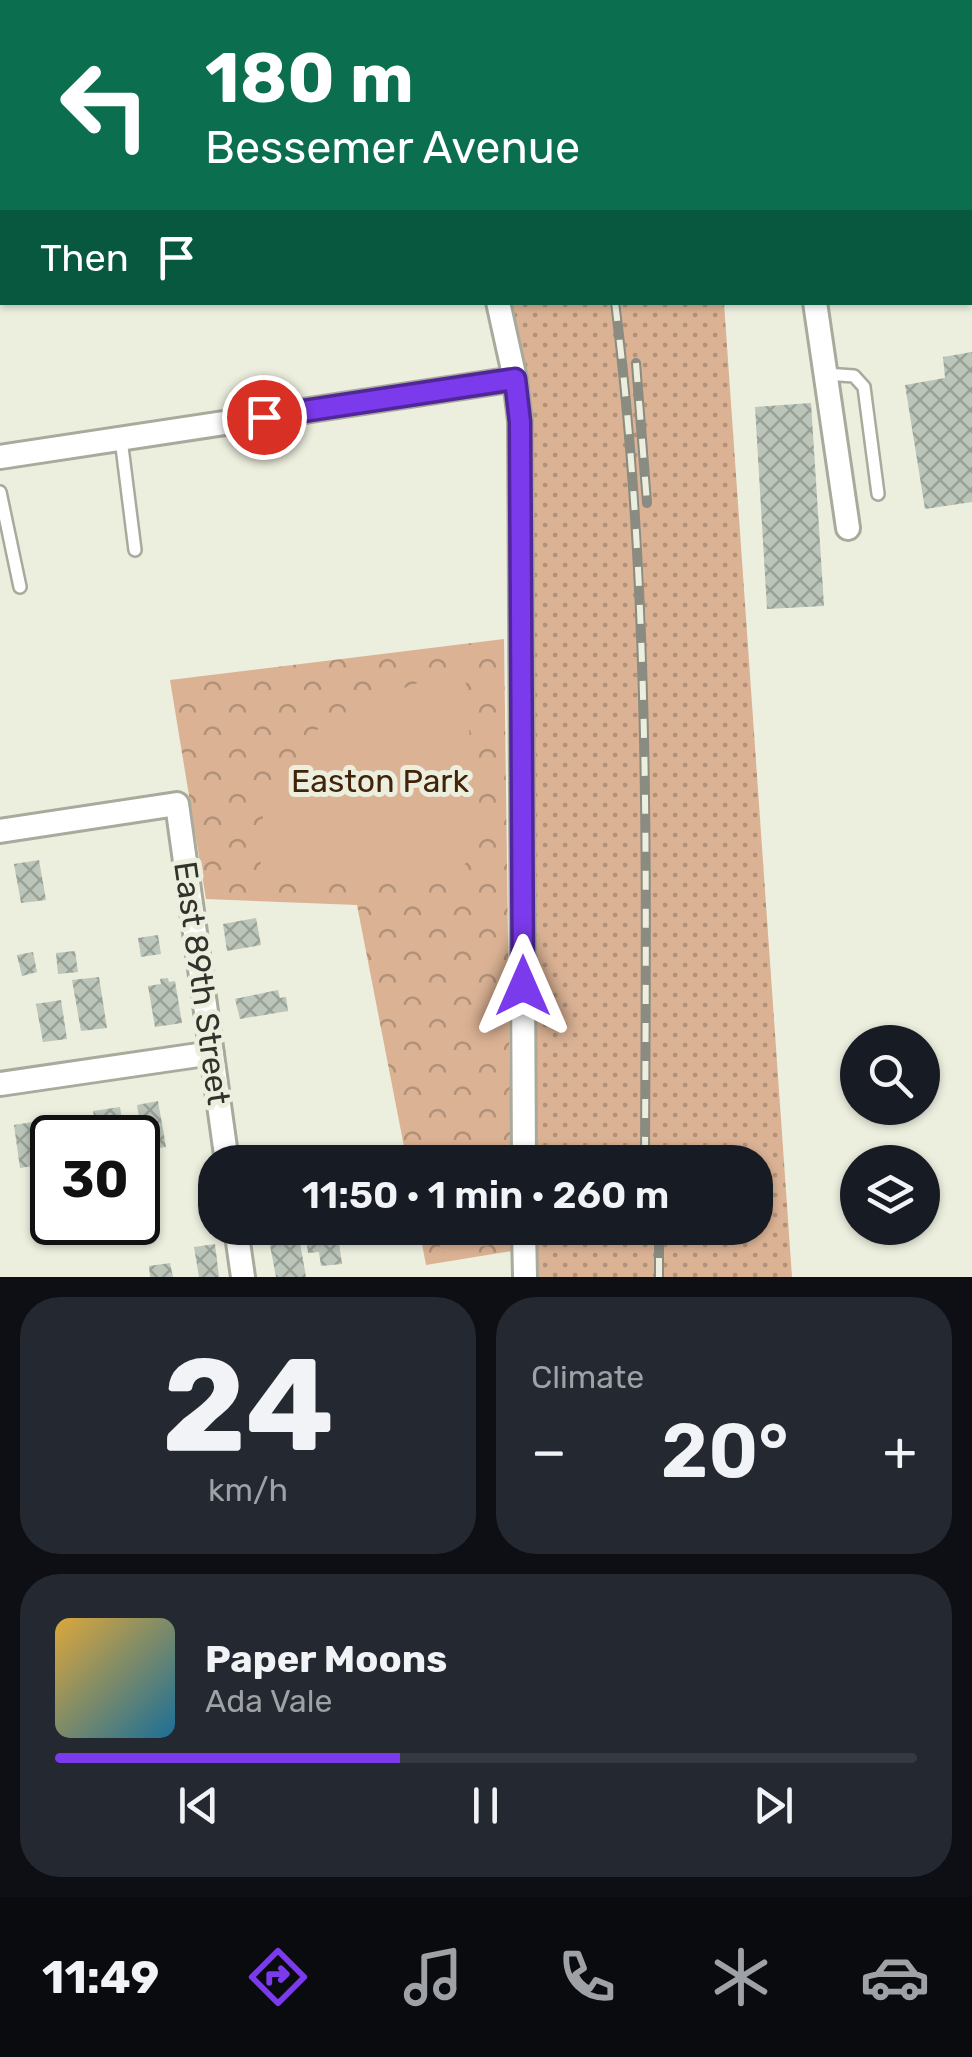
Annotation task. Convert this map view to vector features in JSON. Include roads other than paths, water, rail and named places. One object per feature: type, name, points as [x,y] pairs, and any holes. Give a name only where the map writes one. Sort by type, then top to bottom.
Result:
[{"type":"street","points":[[499,305],[515,379],[520,442],[524,1145]]},
{"type":"street","points":[[815,305],[848,528]]},
{"type":"street","points":[[0,457],[515,379]]},
{"type":"street","name":"East 89th Street","points":[[0,831],[177,804],[225,1145]]},
{"type":"street","points":[[0,1084],[212,1052]]},
{"type":"street","points":[[238,1245],[243,1277]]},
{"type":"street","points":[[524,1245],[525,1277]]},
{"type":"lane","points":[[825,374],[854,376],[864,387],[878,494]]},
{"type":"lane","points":[[121,439],[135,550]]},
{"type":"lane","points":[[0,492],[20,587]]},
{"type":"railway","points":[[615,305],[627,409],[641,624],[645,1145]]},
{"type":"railway","points":[[636,363],[647,503]]},
{"type":"railway","points":[[659,1245],[659,1277]]},
{"type":"park label","name":"Easton Park","points":[[380,781]]}]
